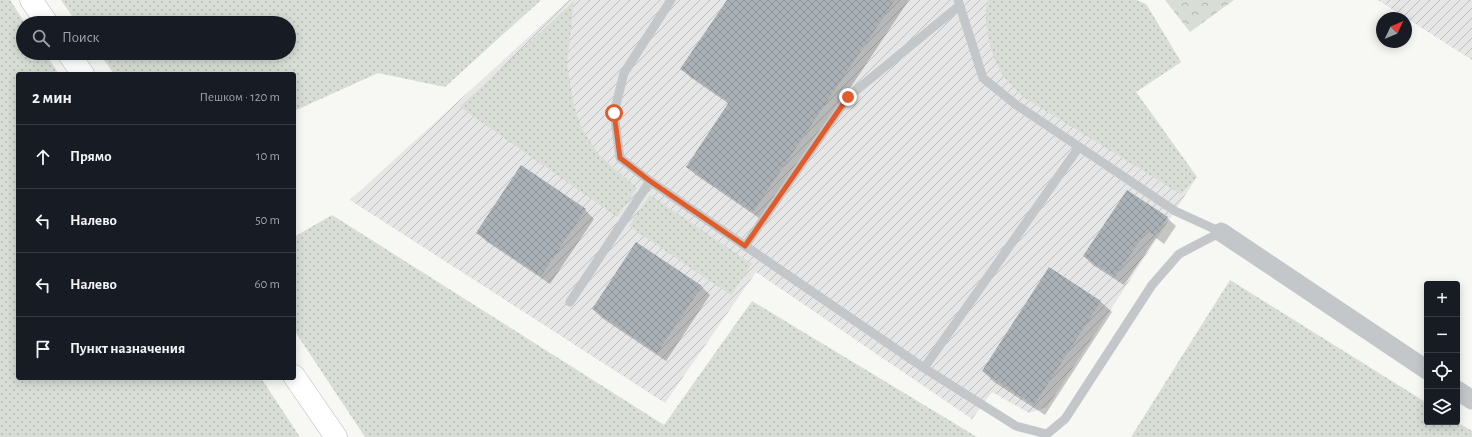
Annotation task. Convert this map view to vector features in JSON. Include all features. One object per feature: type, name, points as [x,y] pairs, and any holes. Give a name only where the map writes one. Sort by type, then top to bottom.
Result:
[{"type":"street","points":[[31,0],[42,16]]},
{"type":"street","points":[[73,60],[82,72]]},
{"type":"street","points":[[1221,232],[1424,368]]},
{"type":"street","points":[[296,379],[336,437]]},
{"type":"street","points":[[1460,392],[1472,400]]},
{"type":"lane","points":[[671,0],[624,73],[614,113],[620,158],[650,181],[924,368],[1016,426],[1047,434],[1065,419],[1152,285],[1179,254],[1221,232]]},
{"type":"lane","points":[[745,246],[848,97],[959,3],[983,78],[1015,104],[1175,211],[1221,232]]},
{"type":"lane","points":[[924,368],[1079,147]]},
{"type":"lane","points":[[570,302],[650,181]]},
{"type":"shaded area","points":[[569,0],[1136,0],[1146,4],[1181,62],[1136,92],[1197,177],[1047,407],[1029,413],[992,392],[972,419],[756,272],[665,403],[350,200]]},
{"type":"shaded area","points":[[1378,0],[1472,0],[1472,60],[1412,22],[1412,12],[1397,12]]},
{"type":"green space","points":[[0,0],[10,0],[20,16],[16,16],[16,60],[50,60],[58,72],[16,72],[16,380],[262,380],[300,437],[0,437]]},
{"type":"green space","points":[[61,0],[541,0],[445,87],[378,73],[296,110],[296,72],[113,72],[104,60],[296,60],[296,16],[72,16]]},
{"type":"green space","points":[[988,0],[1136,0],[1146,4],[1181,62],[1136,92],[1197,177],[1181,194],[1025,98],[1005,78],[992,51],[986,19]]},
{"type":"green space","points":[[1165,0],[1234,0],[1190,32]]},
{"type":"green space","points":[[574,1],[567,63],[573,102],[582,129],[598,154],[637,188],[617,217],[460,107]]},
{"type":"green space","points":[[650,195],[752,264],[731,295],[629,226]]},
{"type":"green space","points":[[332,215],[664,425],[752,301],[977,437],[365,437],[296,333],[296,236]]},
{"type":"green space","points":[[1230,280],[1424,401],[1424,425],[1460,424],[1472,431],[1472,437],[1131,437]]},
{"type":"building","points":[[727,0],[895,0],[753,212],[686,167],[729,102],[680,69]]},
{"type":"building","points":[[521,165],[586,209],[541,276],[476,233]]},
{"type":"building","points":[[1127,190],[1168,217],[1155,236],[1147,230],[1115,277],[1083,256]]},
{"type":"building","points":[[636,242],[702,286],[657,353],[592,309]]},
{"type":"building","points":[[1049,267],[1101,301],[1034,405],[982,371]]},
{"type":"route","points":[[614,113],[620,158],[650,181],[745,246],[848,97]]}]
